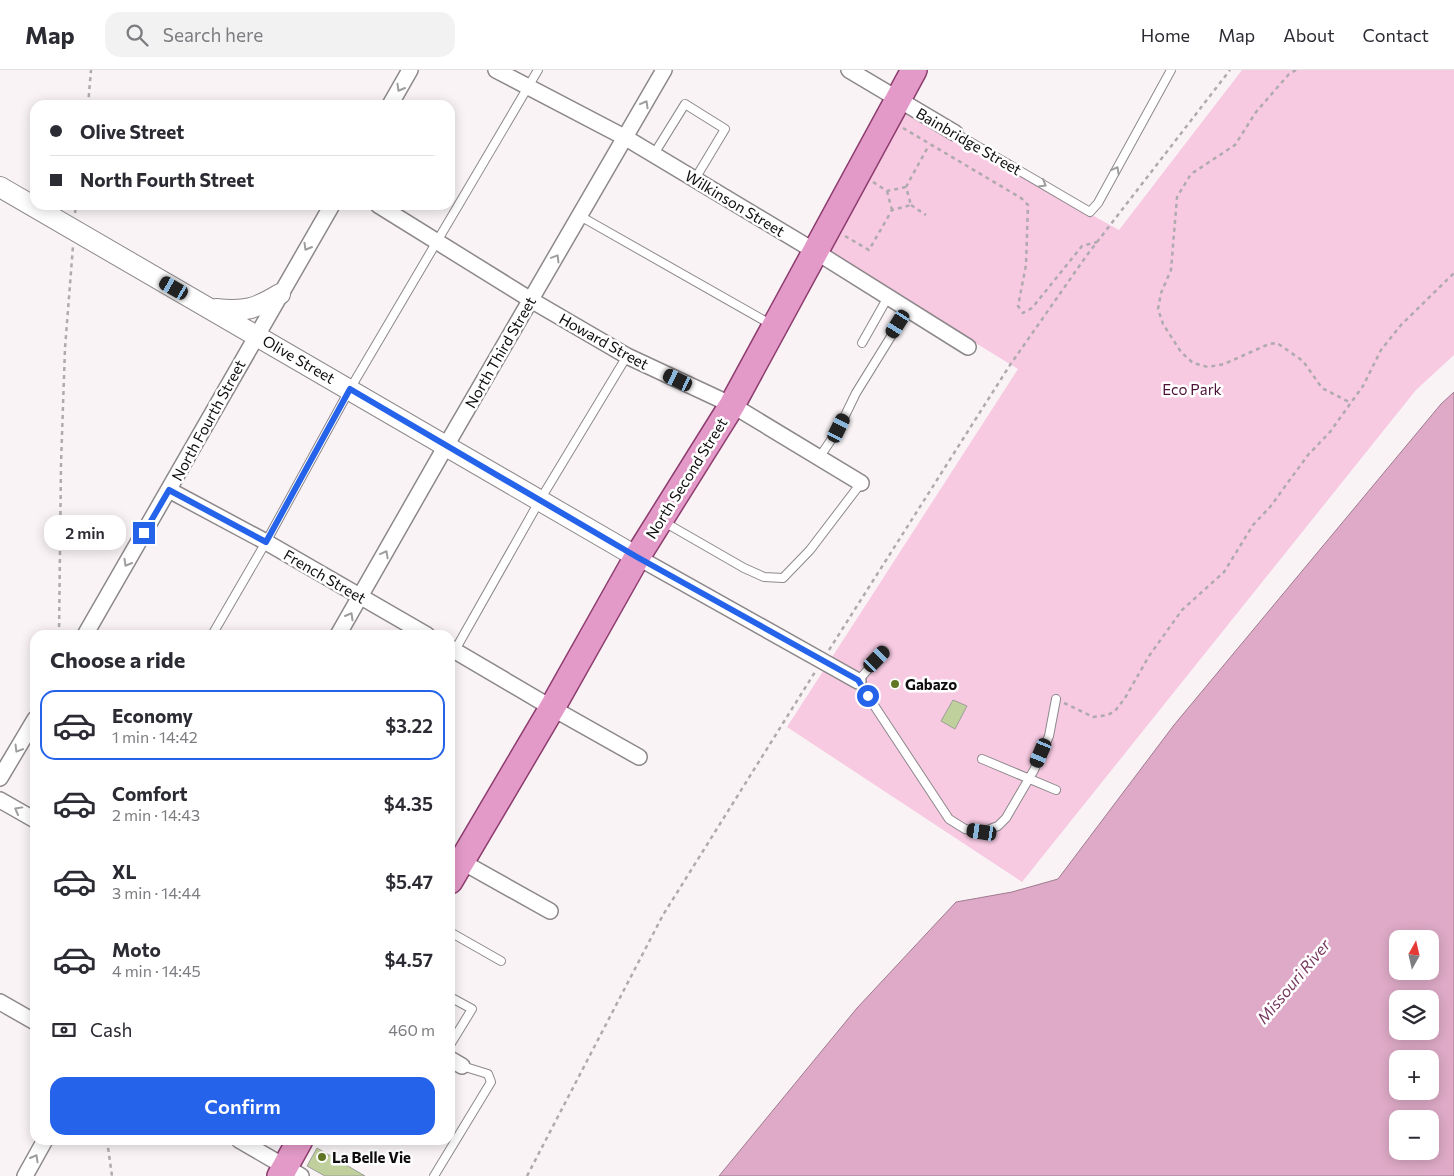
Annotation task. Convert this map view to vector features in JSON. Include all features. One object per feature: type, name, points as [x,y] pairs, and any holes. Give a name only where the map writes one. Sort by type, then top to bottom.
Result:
[{"type":"main road","name":"North Second Street","points":[[455,864],[552,708],[637,557],[732,405],[914,70]]},
{"type":"main road","points":[[289,1173],[298,1145]]},
{"type":"street","points":[[393,100],[410,70]]},
{"type":"street","name":"Wilkinson Street","points":[[496,70],[654,154],[968,347]]},
{"type":"street","name":"North Third Street","points":[[341,630],[664,70]]},
{"type":"street","name":"Bainbridge Street","points":[[849,70],[955,133]]},
{"type":"street","name":"Olive Street","points":[[0,187],[30,204]]},
{"type":"street","name":"Olive Street","points":[[40,210],[447,444],[637,557],[858,680]]},
{"type":"street","name":"North Fourth Street","points":[[88,630],[256,334],[329,210]]},
{"type":"street","name":"Howard Street","points":[[386,210],[531,300],[627,356],[732,405],[861,483]]},
{"type":"street","points":[[208,308],[237,311],[249,310],[262,305],[280,294]]},
{"type":"street","name":"French Street","points":[[169,490],[266,542],[419,630]]},
{"type":"street","points":[[455,655],[639,757]]},
{"type":"street","points":[[0,778],[30,728]]},
{"type":"street","points":[[0,800],[30,817]]},
{"type":"street","points":[[455,866],[550,911]]},
{"type":"street","points":[[0,1002],[30,1019]]},
{"type":"street","points":[[25,1176],[42,1145]]},
{"type":"street","points":[[247,1145],[289,1173]]},
{"type":"lane","points":[[215,630],[266,542],[350,389],[538,70]]},
{"type":"lane","name":"Bainbridge Street","points":[[955,133],[1090,212],[1098,203],[1172,70]]},
{"type":"lane","points":[[654,154],[685,104],[725,129],[695,179]]},
{"type":"lane","points":[[580,216],[774,326]]},
{"type":"lane","points":[[862,343],[888,297]]},
{"type":"lane","points":[[819,458],[839,428],[856,393],[908,309]]},
{"type":"lane","points":[[455,646],[627,356]]},
{"type":"lane","points":[[660,520],[764,578],[783,578],[810,550],[861,483]]},
{"type":"lane","points":[[884,651],[858,680],[949,818],[966,830],[982,832],[998,826],[1006,818],[1029,778],[1049,736],[1056,699]]},
{"type":"lane","points":[[982,760],[1056,790]]},
{"type":"lane","points":[[455,935],[501,961]]},
{"type":"lane","points":[[455,1000],[472,1009],[455,1037]]},
{"type":"lane","points":[[455,1141],[491,1082],[488,1074],[456,1062]]},
{"type":"lane","points":[[434,1176],[453,1145]]},
{"type":"path","points":[[88,100],[91,70]]},
{"type":"path","points":[[826,654],[1010,365],[1097,242],[1230,70]]},
{"type":"path","points":[[1296,70],[1289,74],[1256,112],[1235,145],[1191,174],[1177,197],[1171,270],[1161,293],[1158,308],[1163,324],[1181,352],[1193,363],[1208,367],[1224,364],[1269,344],[1277,343],[1304,361],[1322,388],[1351,403]]},
{"type":"path","points":[[900,126],[1020,198],[1028,205],[1026,265],[1018,306],[1023,313],[1032,308],[1082,246],[1097,242]]},
{"type":"path","points":[[926,215],[911,205],[906,187],[929,145]]},
{"type":"path","points":[[840,233],[869,250],[892,210],[887,191],[870,180]]},
{"type":"path","points":[[887,191],[906,187]]},
{"type":"path","points":[[892,210],[911,205]]},
{"type":"path","points":[[59,630],[64,357],[73,243]]},
{"type":"path","points":[[1056,699],[1092,717],[1108,715],[1115,710],[1125,698],[1149,656],[1182,610],[1224,572],[1254,524],[1270,507],[1308,455],[1330,432],[1363,386],[1381,350],[1401,325],[1454,273]]},
{"type":"path","points":[[528,1176],[663,915],[816,670]]},
{"type":"path","points":[[108,1145],[112,1176]]},
{"type":"green space","name":"Eco Park","points":[[1242,70],[1454,70],[1454,355],[1416,390],[1022,882],[787,727],[1018,369],[822,249],[901,109],[1119,230]]},
{"type":"water","name":"Missouri River","points":[[1454,392],[1454,1176],[719,1176],[857,1008],[956,902],[1012,892],[1058,879],[1174,725],[1441,404]]},
{"type":"building","name":"Gabazo","points":[[893,679],[897,679],[900,684],[899,688],[893,689],[890,686],[890,682]]},
{"type":"building","points":[[953,700],[967,706],[955,729],[941,721]]},
{"type":"building","name":"La Belle Vie","points":[[317,1148],[365,1176],[325,1176],[307,1166]]},
{"type":"place","name":"Gabazo","points":[[895,684]]},
{"type":"place","name":"La Belle Vie","points":[[322,1157]]},
{"type":"route","points":[[144,533],[169,490],[266,542],[350,389],[447,444],[637,557],[858,680],[868,696]]}]
